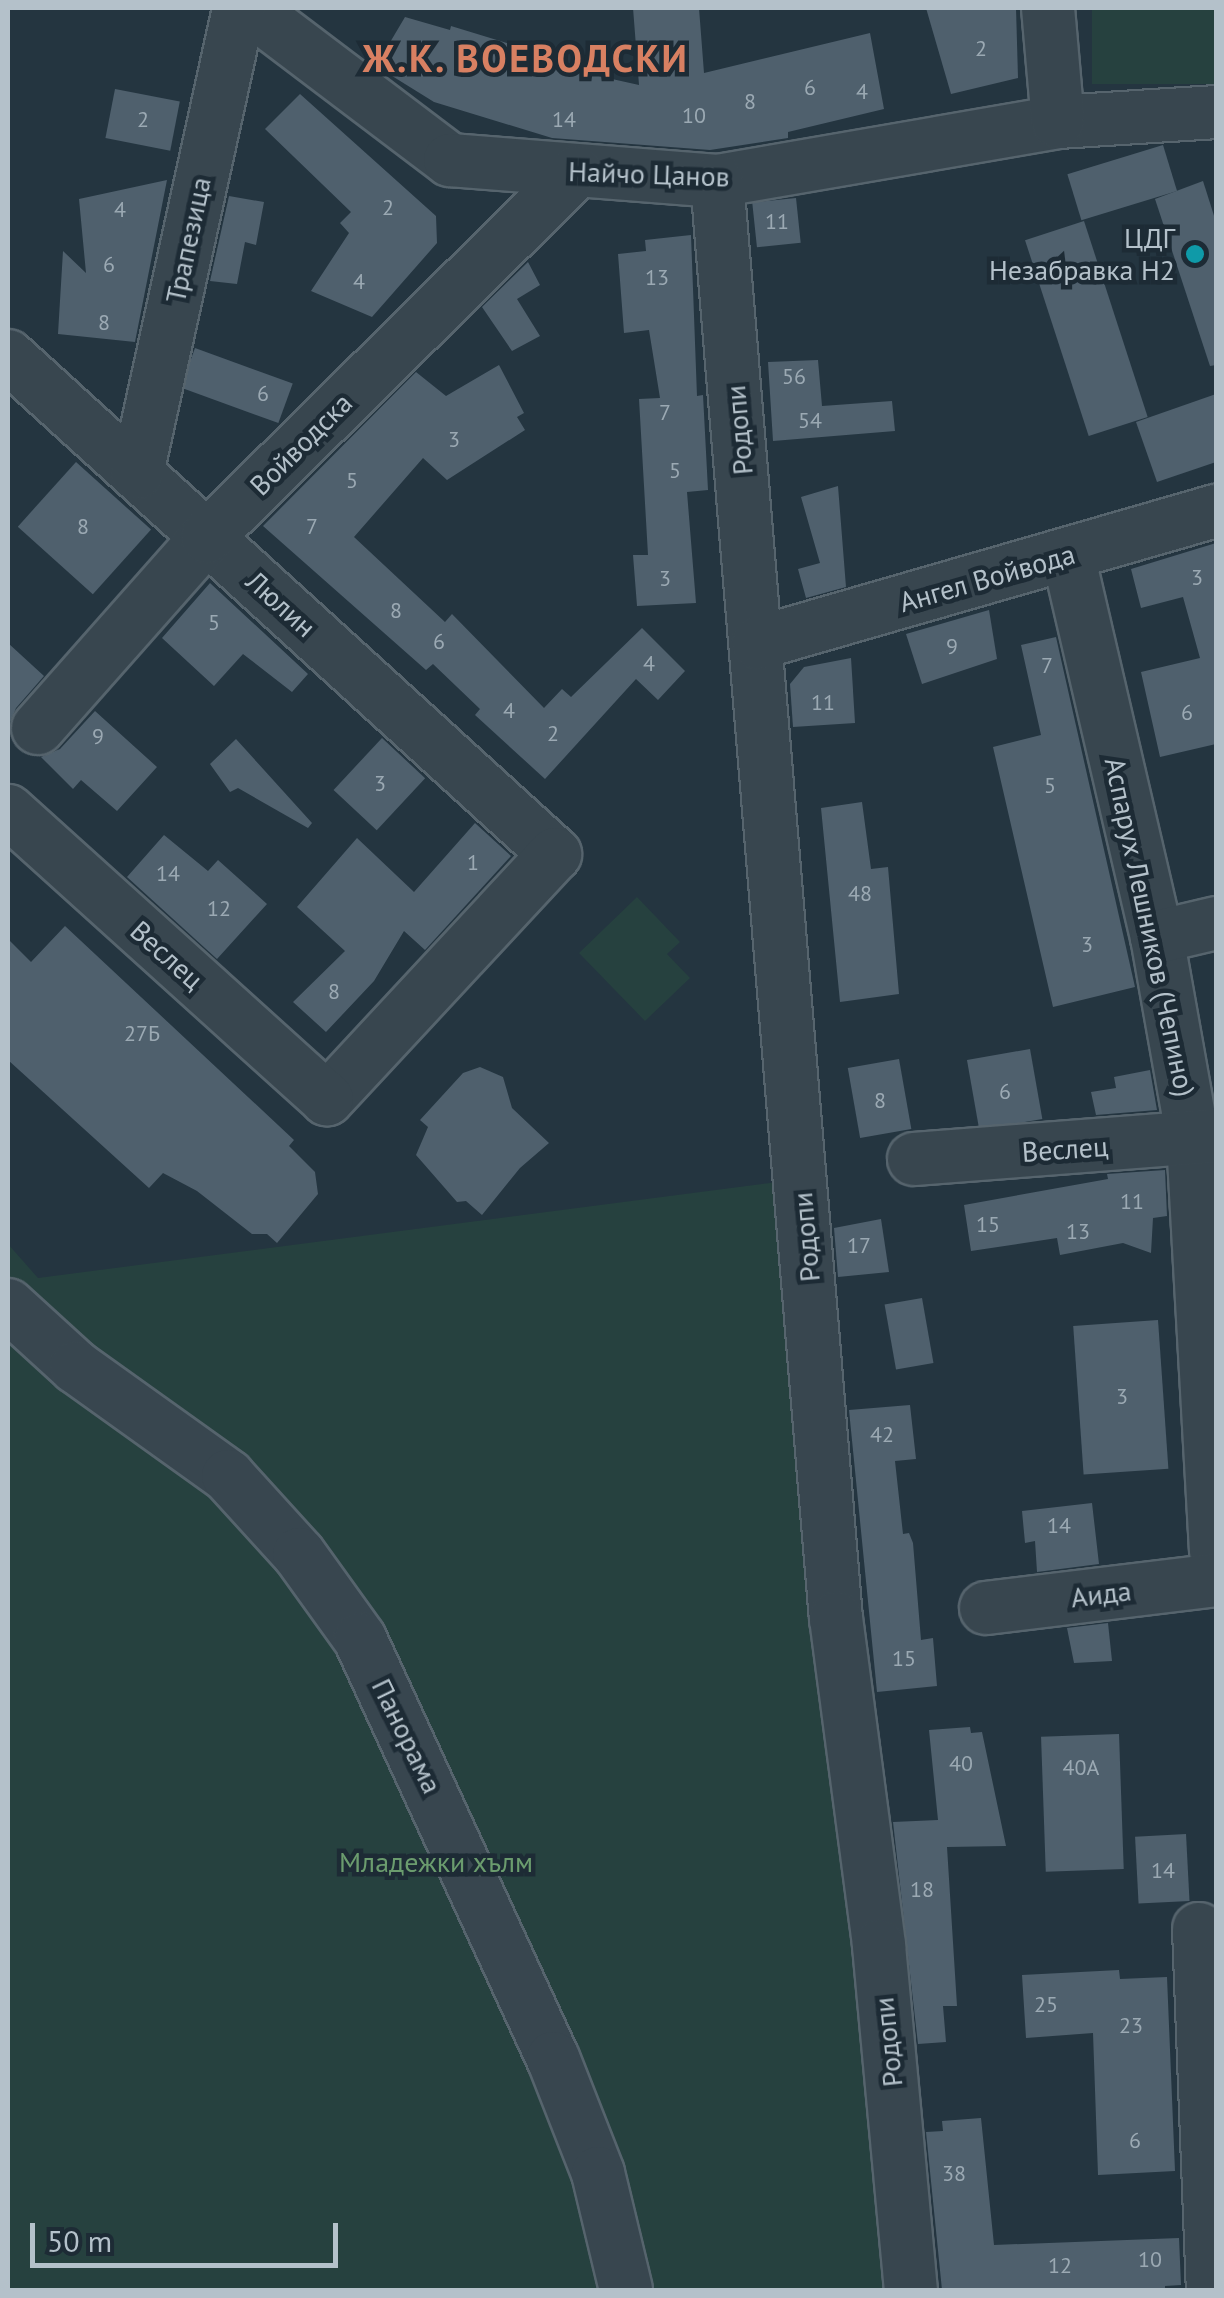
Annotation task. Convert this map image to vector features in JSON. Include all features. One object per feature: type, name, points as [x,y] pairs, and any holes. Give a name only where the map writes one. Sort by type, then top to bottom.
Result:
[{"type":"street","name":"Трапезица","points":[[137,473],[239,8]]},
{"type":"street","name":"Найчо Цанов","points":[[248,8],[450,160],[717,181],[1058,122],[1216,112]]},
{"type":"street","points":[[1048,25],[1058,122]]},
{"type":"street","name":"Войводска","points":[[38,728],[207,537],[576,172]]},
{"type":"street","name":"Родопи","points":[[717,181],[836,1618],[879,1946],[911,2290]]},
{"type":"street","name":"Люлин","points":[[8,356],[554,854],[327,1100]]},
{"type":"street","name":"Ангел Войвода","points":[[758,643],[1216,511]]},
{"type":"street","name":"Аспарух Лешников (Чепино)","points":[[1068,555],[1205,1138],[1216,1552]]},
{"type":"street","name":"Веслец","points":[[8,811],[327,1100]]},
{"type":"street","points":[[1157,937],[1216,923]]},
{"type":"street","name":"Веслец","points":[[914,1159],[1205,1138]]},
{"type":"street","name":"Панорама","points":[[8,1305],[76,1366],[228,1476],[298,1554],[360,1639],[553,2058],[598,2174],[626,2290]]},
{"type":"street","name":"Аида","points":[[986,1608],[1216,1580]]},
{"type":"street","points":[[1199,1929],[1213,2290]]},
{"type":"green space","points":[[1092,8],[1216,8],[1216,84],[1092,84]]},
{"type":"green space","points":[[637,897],[680,942],[667,954],[690,978],[645,1021],[579,953]]},
{"type":"green space","name":"Младежки хълм","points":[[801,1179],[915,2290],[8,2290],[8,1244],[38,1278]]},
{"type":"building","points":[[633,8],[699,8],[704,73],[870,33],[884,109],[788,132],[788,138],[710,150],[552,138],[434,102],[376,66],[405,17],[450,30],[451,26],[543,54],[540,63],[639,85]]},
{"type":"building","points":[[926,8],[1016,8],[1018,78],[951,94]]},
{"type":"building","points":[[115,89],[180,102],[170,151],[105,138]]},
{"type":"building","points":[[300,94],[436,216],[437,243],[372,317],[311,291],[349,233],[340,223],[351,212],[265,129]]},
{"type":"building","points":[[1163,145],[1177,191],[1081,220],[1067,174]]},
{"type":"building","points":[[167,180],[135,342],[58,334],[63,251],[86,273],[79,199]]},
{"type":"building","name":"ЦДГ Незабравка Н2","points":[[1203,181],[1216,222],[1216,365],[1210,366],[1155,199]]},
{"type":"building","points":[[229,196],[264,202],[256,245],[245,242],[237,284],[210,281]]},
{"type":"building","points":[[796,198],[801,243],[757,247],[752,203]]},
{"type":"building","points":[[1084,221],[1148,417],[1089,436],[1025,240]]},
{"type":"building","points":[[691,235],[697,396],[703,395],[708,490],[687,492],[696,603],[637,606],[633,555],[648,555],[639,399],[660,398],[649,330],[624,333],[618,254],[646,251],[645,240]]},
{"type":"building","points":[[528,262],[540,285],[517,299],[540,336],[512,351],[482,307]]},
{"type":"building","points":[[195,348],[293,384],[278,423],[181,387]]},
{"type":"building","points":[[818,360],[822,406],[892,401],[895,431],[773,441],[768,362]]},
{"type":"building","points":[[499,365],[524,413],[517,417],[525,430],[447,480],[423,458],[354,537],[445,622],[452,614],[544,708],[562,689],[571,697],[642,628],[685,671],[658,700],[636,679],[545,779],[475,715],[480,709],[433,664],[426,670],[263,526],[416,372],[446,396]]},
{"type":"building","points":[[1216,394],[1216,462],[1157,482],[1136,422]]},
{"type":"building","points":[[76,462],[151,530],[93,594],[18,527]]},
{"type":"building","points":[[838,486],[846,587],[806,598],[798,569],[820,563],[801,497]]},
{"type":"building","points":[[1216,543],[1216,744],[1160,757],[1141,672],[1200,658],[1183,597],[1141,608],[1131,569]]},
{"type":"building","points":[[210,583],[308,674],[292,692],[243,654],[214,686],[162,638]]},
{"type":"building","points":[[989,610],[997,659],[922,684],[906,634]]},
{"type":"building","points":[[1056,637],[1135,987],[1053,1007],[993,747],[1041,735],[1021,645]]},
{"type":"building","points":[[8,643],[44,676],[16,708],[9,725]]},
{"type":"building","points":[[851,658],[855,723],[793,727],[790,684],[804,667]]},
{"type":"building","points":[[95,711],[157,767],[117,811],[81,780],[73,789],[41,757],[60,749]]},
{"type":"building","points":[[382,738],[425,778],[377,830],[334,790]]},
{"type":"building","points":[[236,739],[312,823],[308,828],[238,788],[230,792],[210,764]]},
{"type":"building","points":[[862,802],[871,869],[888,867],[899,994],[840,1002],[821,808]]},
{"type":"building","points":[[475,823],[511,856],[425,950],[404,931],[374,981],[326,1032],[293,1002],[345,951],[297,907],[357,838],[414,892]]},
{"type":"building","points":[[164,835],[208,871],[218,860],[267,904],[217,959],[127,877]]},
{"type":"building","points":[[65,926],[294,1140],[289,1146],[315,1172],[318,1194],[277,1243],[267,1234],[252,1234],[197,1191],[163,1173],[149,1188],[8,1060],[8,939],[31,962]]},
{"type":"building","points":[[1030,1049],[1042,1119],[979,1130],[967,1060]]},
{"type":"building","points":[[899,1059],[911,1129],[860,1138],[848,1068]]},
{"type":"building","points":[[480,1067],[503,1077],[512,1108],[549,1143],[520,1168],[482,1215],[466,1201],[457,1202],[416,1155],[428,1127],[420,1120],[463,1073]]},
{"type":"building","points":[[1150,1070],[1157,1110],[1096,1115],[1091,1092],[1116,1088],[1114,1077]]},
{"type":"building","points":[[1165,1170],[1167,1216],[1153,1218],[1151,1253],[1123,1243],[1060,1255],[1057,1238],[971,1251],[964,1205],[1108,1179],[1107,1174]]},
{"type":"building","points":[[881,1219],[889,1272],[838,1277],[834,1228]]},
{"type":"building","points":[[922,1298],[933,1363],[896,1370],[885,1305]]},
{"type":"building","points":[[1158,1320],[1168,1469],[1084,1475],[1073,1326]]},
{"type":"building","points":[[910,1405],[916,1459],[895,1461],[903,1534],[909,1533],[913,1543],[921,1640],[933,1638],[937,1686],[877,1692],[849,1410]]},
{"type":"building","points":[[1092,1503],[1099,1564],[1037,1572],[1035,1541],[1025,1543],[1022,1511]]},
{"type":"building","points":[[1108,1623],[1112,1661],[1074,1663],[1067,1628]]},
{"type":"building","points":[[970,1727],[971,1733],[982,1732],[1006,1846],[947,1847],[957,2006],[943,2006],[946,2042],[918,2044],[893,1822],[938,1820],[929,1730]]},
{"type":"building","points":[[1119,1734],[1124,1869],[1046,1872],[1041,1737]]},
{"type":"building","points":[[1186,1834],[1190,1901],[1139,1904],[1135,1837]]},
{"type":"building","points":[[1119,1970],[1120,1979],[1167,1977],[1175,2171],[1098,2175],[1093,2033],[1026,2038],[1022,1975]]},
{"type":"building","points":[[981,2118],[994,2245],[1179,2238],[1181,2285],[1165,2286],[1165,2290],[942,2290],[926,2132],[943,2131],[942,2121]]},
{"type":"place","name":"ЦДГ Незабравка Н2","points":[[1195,254]]},
{"type":"district","name":"Ж.К. ВОЕВОДСКИ","points":[[526,58]]}]
